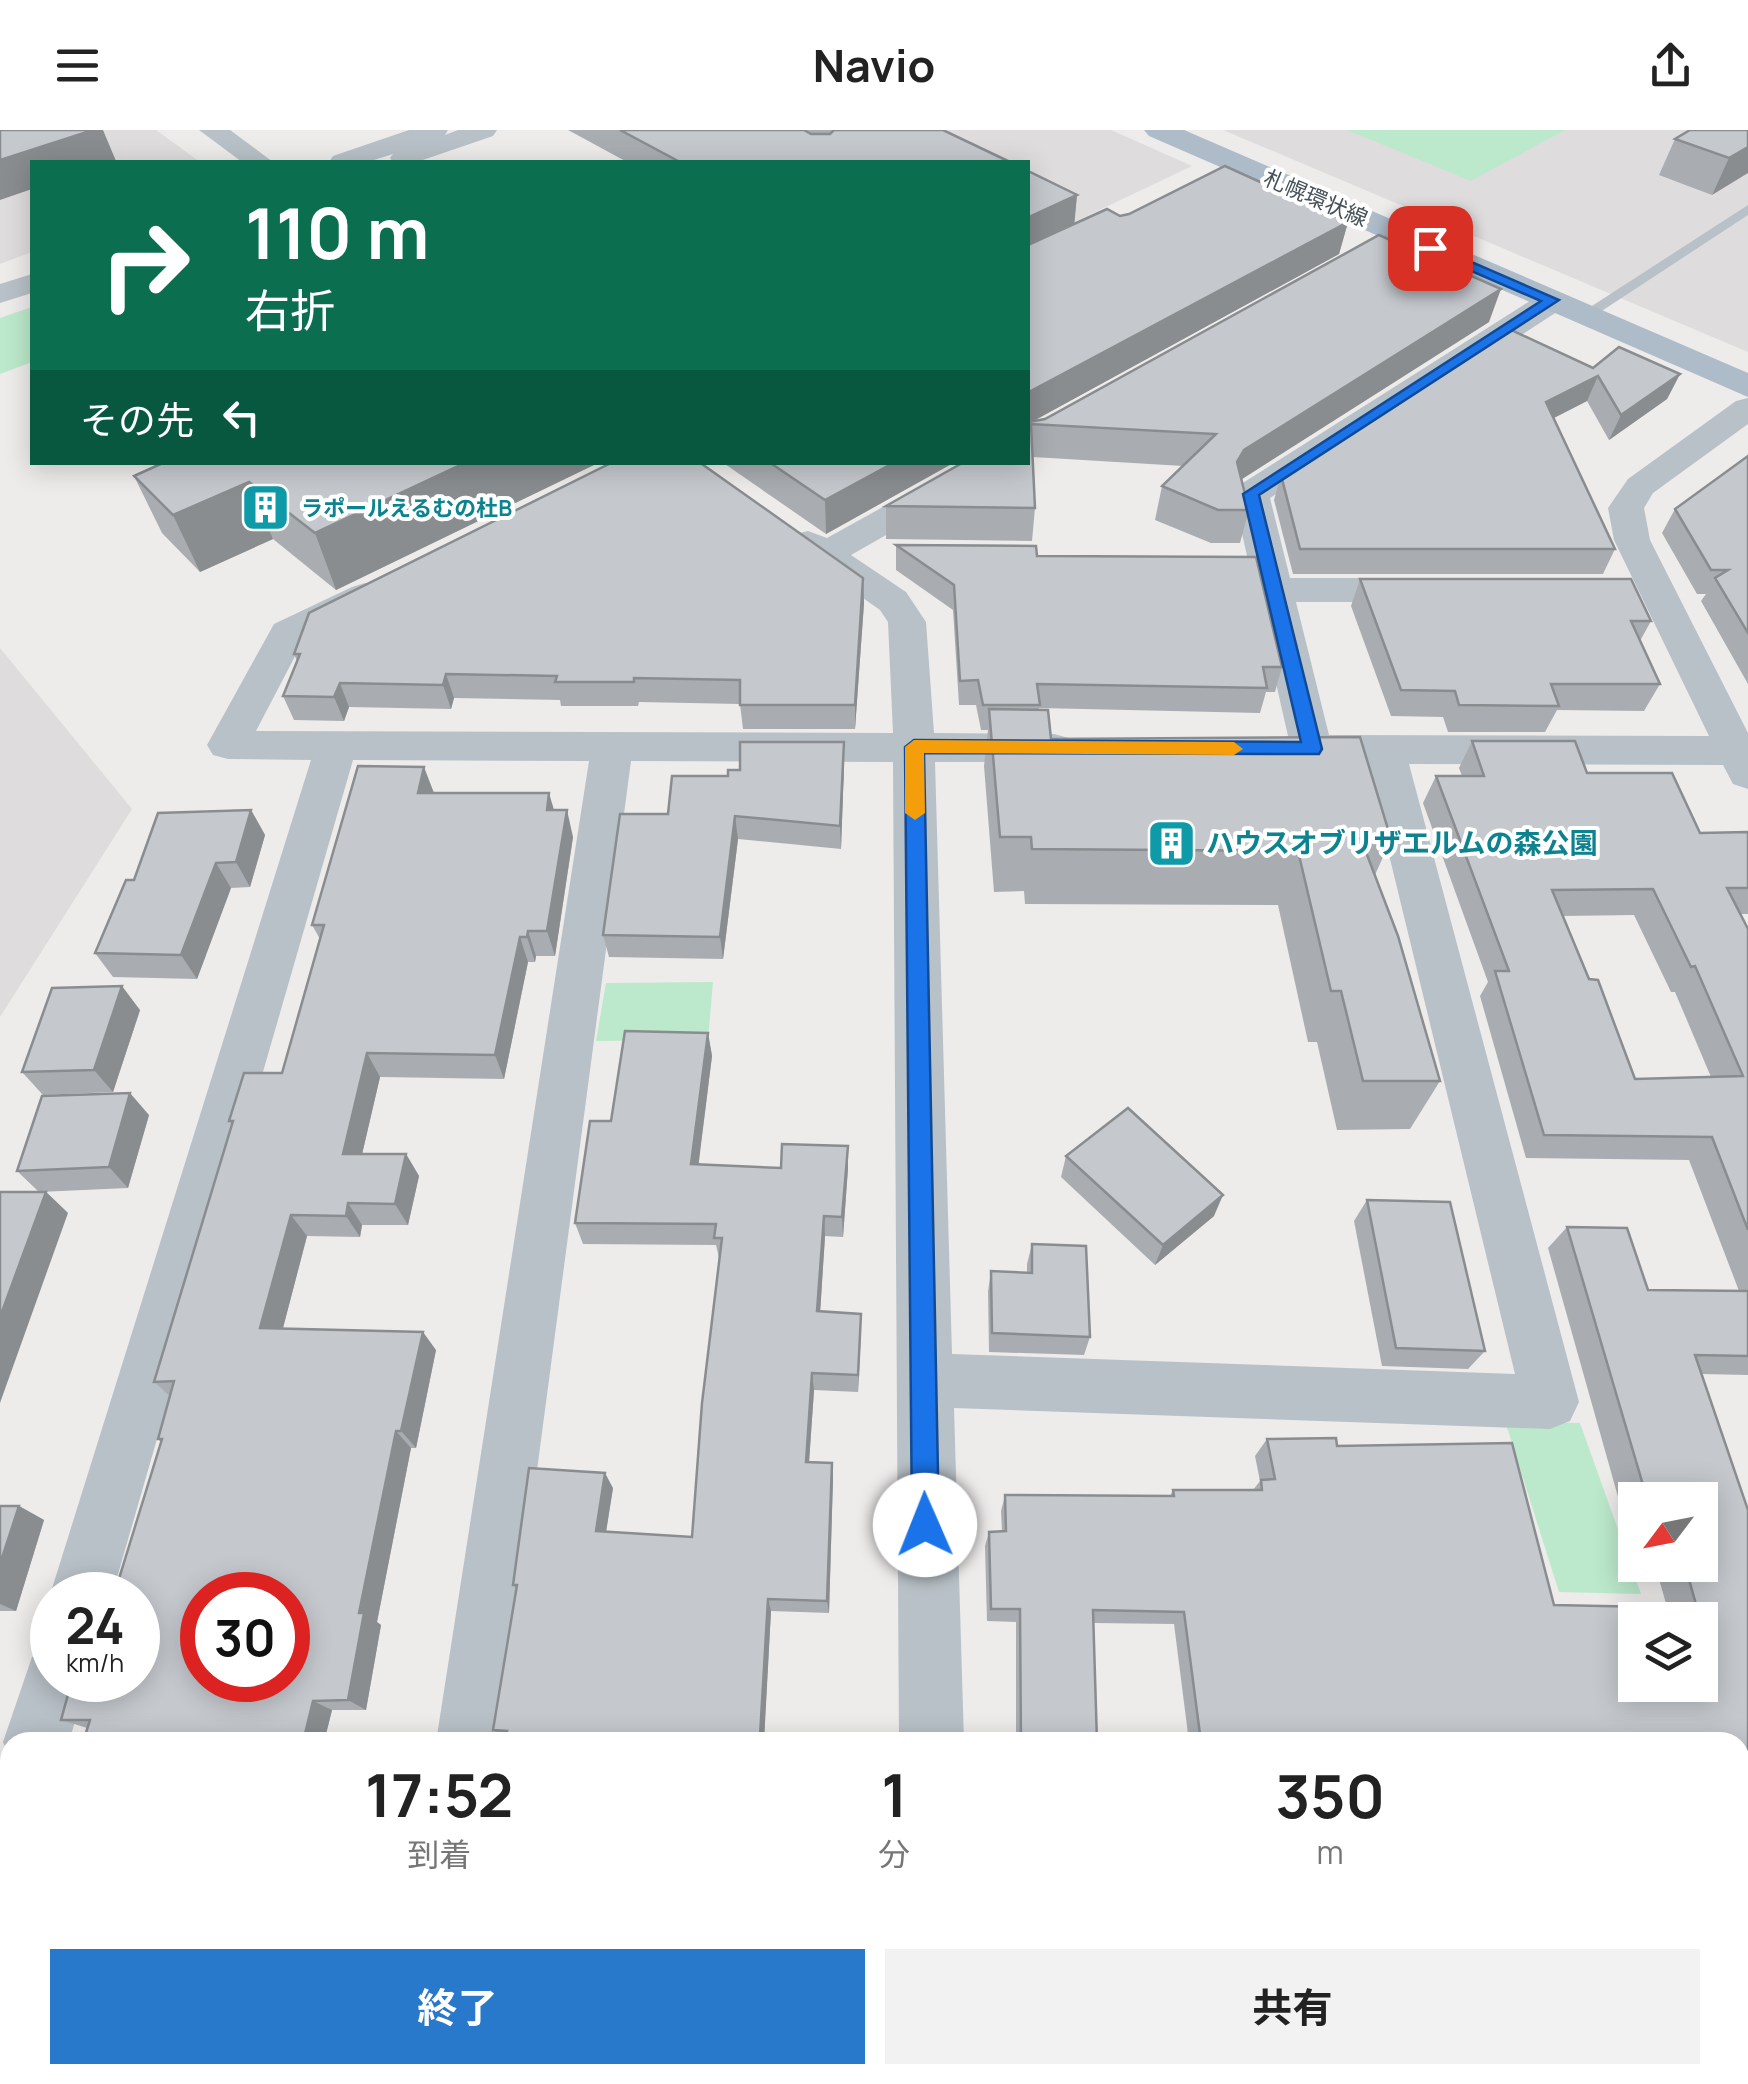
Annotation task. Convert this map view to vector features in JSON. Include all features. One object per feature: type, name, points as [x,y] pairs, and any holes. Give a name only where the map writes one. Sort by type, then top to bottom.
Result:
[{"type":"main road","name":"札幌環状線","points":[[1159,130],[1223,170],[1400,234],[1748,386]]},
{"type":"street","points":[[212,130],[256,160]]},
{"type":"street","points":[[348,160],[435,130]]},
{"type":"street","points":[[399,160],[484,130]]},
{"type":"street","points":[[1359,257],[1400,234]]},
{"type":"street","points":[[0,294],[30,284]]},
{"type":"street","points":[[1312,749],[1251,494],[1552,300]]},
{"type":"street","points":[[1252,749],[1744,759],[1632,540],[1626,508],[1640,486],[1748,408]]},
{"type":"street","points":[[825,554],[985,465]]},
{"type":"street","points":[[766,514],[894,601],[907,622],[914,747],[930,1732]]},
{"type":"street","points":[[825,554],[885,555]]},
{"type":"street","points":[[1225,558],[1270,575],[1451,590]]},
{"type":"street","points":[[393,582],[288,632],[228,745],[1094,748]]},
{"type":"street","points":[[1609,590],[1656,590]]},
{"type":"street","points":[[87,1572],[336,746]]},
{"type":"street","points":[[469,1732],[612,747]]},
{"type":"street","points":[[922,1380],[1550,1402],[1384,750]]},
{"type":"street","points":[[39,1732],[48,1702]]},
{"type":"lane","points":[[1586,316],[1748,210]]},
{"type":"shaded area","points":[[0,130],[156,130],[197,160],[30,160],[30,253],[0,264]]},
{"type":"shaded area","points":[[736,130],[1111,130],[1192,166],[1030,243],[1030,160],[794,160]]},
{"type":"shaded area","points":[[1223,130],[1748,130],[1748,352]]},
{"type":"shaded area","points":[[0,648],[132,809],[0,1017]]},
{"type":"green space","points":[[1347,130],[1565,130],[1471,181]]},
{"type":"green space","points":[[30,308],[30,363],[0,374],[0,318]]},
{"type":"green space","points":[[713,982],[708,1040],[596,1041],[606,983]]},
{"type":"green space","points":[[1505,1421],[1580,1423],[1618,1530],[1618,1582],[1637,1582],[1641,1594],[1559,1592]]},
{"type":"building","points":[[0,130],[93,130],[0,160]]},
{"type":"building","points":[[620,130],[804,130],[830,134],[834,130],[943,130],[1006,160],[676,160]]},
{"type":"building","points":[[1690,130],[1748,130],[1748,147],[1729,158],[1675,139]]},
{"type":"building","points":[[1225,166],[1348,222],[1030,391],[1030,244],[1107,209],[1120,216]]},
{"type":"building","points":[[1030,172],[1077,195],[1030,217]]},
{"type":"building","points":[[1379,235],[1501,289],[1244,450],[1237,462],[1249,510],[1218,510],[1162,486],[1216,434],[1031,424],[1035,508],[886,506],[959,465],[1030,465],[1030,422],[1045,419]]},
{"type":"building","points":[[1509,329],[1593,368],[1619,347],[1680,374],[1621,415],[1598,376],[1546,402],[1615,549],[1300,549],[1281,475]]},
{"type":"building","points":[[1748,456],[1748,633],[1715,578],[1728,570],[1711,570],[1675,509]]},
{"type":"building","points":[[158,465],[461,465],[315,533],[249,482],[173,515],[134,476]]},
{"type":"building","points":[[607,465],[703,465],[863,578],[855,705],[740,705],[740,680],[634,678],[634,682],[555,682],[557,676],[446,674],[443,685],[340,683],[334,697],[283,696],[300,654],[294,654],[309,613]]},
{"type":"building","points":[[773,465],[889,465],[825,500]]},
{"type":"building","points":[[896,545],[1036,546],[1037,556],[1256,557],[1282,667],[1263,667],[1267,688],[1037,684],[1040,705],[983,705],[978,680],[960,681],[954,585]]},
{"type":"building","points":[[1360,579],[1631,579],[1651,621],[1631,621],[1660,684],[1551,684],[1559,706],[1459,705],[1455,691],[1401,690]]},
{"type":"building","points":[[989,709],[1048,710],[1051,739],[1360,737],[1391,839],[1361,839],[1398,936],[1440,1081],[1363,1081],[1341,991],[1331,991],[1298,851],[1032,849],[1031,837],[1000,837]]},
{"type":"building","points":[[1472,741],[1575,741],[1587,773],[1672,773],[1700,833],[1748,832],[1748,888],[1727,888],[1748,929],[1748,1230],[1712,1137],[1544,1135],[1495,971],[1509,971],[1436,776],[1484,776]],"holes":[[[1653,889],[1691,967],[1695,966],[1743,1076],[1635,1079],[1598,980],[1589,979],[1552,890]]]},
{"type":"building","points":[[740,742],[844,742],[840,826],[735,816],[720,937],[603,935],[620,814],[668,814],[672,776],[728,776],[728,770],[740,770]]},
{"type":"building","points":[[358,766],[424,767],[418,793],[549,793],[547,810],[567,810],[547,931],[528,931],[527,937],[520,937],[495,1055],[367,1053],[343,1154],[406,1154],[395,1204],[348,1203],[346,1216],[291,1215],[260,1328],[423,1332],[401,1431],[396,1431],[359,1613],[364,1613],[348,1700],[313,1701],[305,1732],[86,1732],[90,1720],[61,1720],[66,1702],[160,1702],[160,1572],[121,1572],[162,1439],[158,1439],[174,1381],[154,1382],[244,1073],[282,1073],[324,925],[312,925]]},
{"type":"building","points":[[251,810],[236,862],[216,863],[181,955],[95,953],[126,880],[134,880],[158,813]]},
{"type":"building","points":[[122,986],[94,1070],[22,1072],[52,988]]},
{"type":"building","points":[[625,1031],[708,1033],[691,1164],[781,1168],[782,1144],[848,1146],[842,1217],[824,1216],[817,1311],[861,1314],[858,1375],[812,1373],[806,1462],[832,1463],[827,1601],[768,1599],[760,1732],[493,1730],[517,1585],[513,1585],[529,1468],[605,1473],[596,1531],[692,1537],[702,1403],[722,1238],[714,1238],[716,1224],[575,1223],[590,1121],[611,1121]]},
{"type":"building","points":[[130,1093],[109,1167],[17,1171],[42,1096]]},
{"type":"building","points":[[1128,1108],[1223,1195],[1163,1245],[1066,1156]]},
{"type":"building","points":[[0,1192],[46,1192],[0,1317]]},
{"type":"building","points":[[1367,1200],[1450,1202],[1485,1351],[1396,1348]]},
{"type":"building","points":[[1567,1227],[1627,1228],[1648,1290],[1748,1291],[1748,1356],[1695,1355],[1748,1510],[1748,1732],[1200,1732],[1184,1612],[1093,1610],[1097,1732],[1021,1732],[1020,1609],[991,1609],[989,1532],[1006,1531],[1005,1495],[1174,1496],[1173,1490],[1262,1490],[1261,1480],[1275,1479],[1267,1439],[1336,1438],[1337,1446],[1512,1443],[1554,1605],[1618,1606],[1618,1702],[1718,1702],[1718,1602],[1695,1602],[1690,1582],[1718,1582],[1718,1482],[1642,1482]]},
{"type":"building","points":[[1032,1244],[1086,1246],[1090,1337],[992,1333],[991,1271],[1032,1273]]},
{"type":"building","points":[[0,1506],[19,1506],[0,1564]]},
{"type":"slow traffic","points":[[915,813],[914,747],[1234,749]]},
{"type":"place","name":"ラポールえるむの杜B","points":[[266,508]]},
{"type":"place","name":"ハウスオブリザエルムの森公園","points":[[1171,843]]},
{"type":"route","points":[[925,1525],[914,747],[1312,749],[1251,494],[1552,300],[1430,248]]}]
